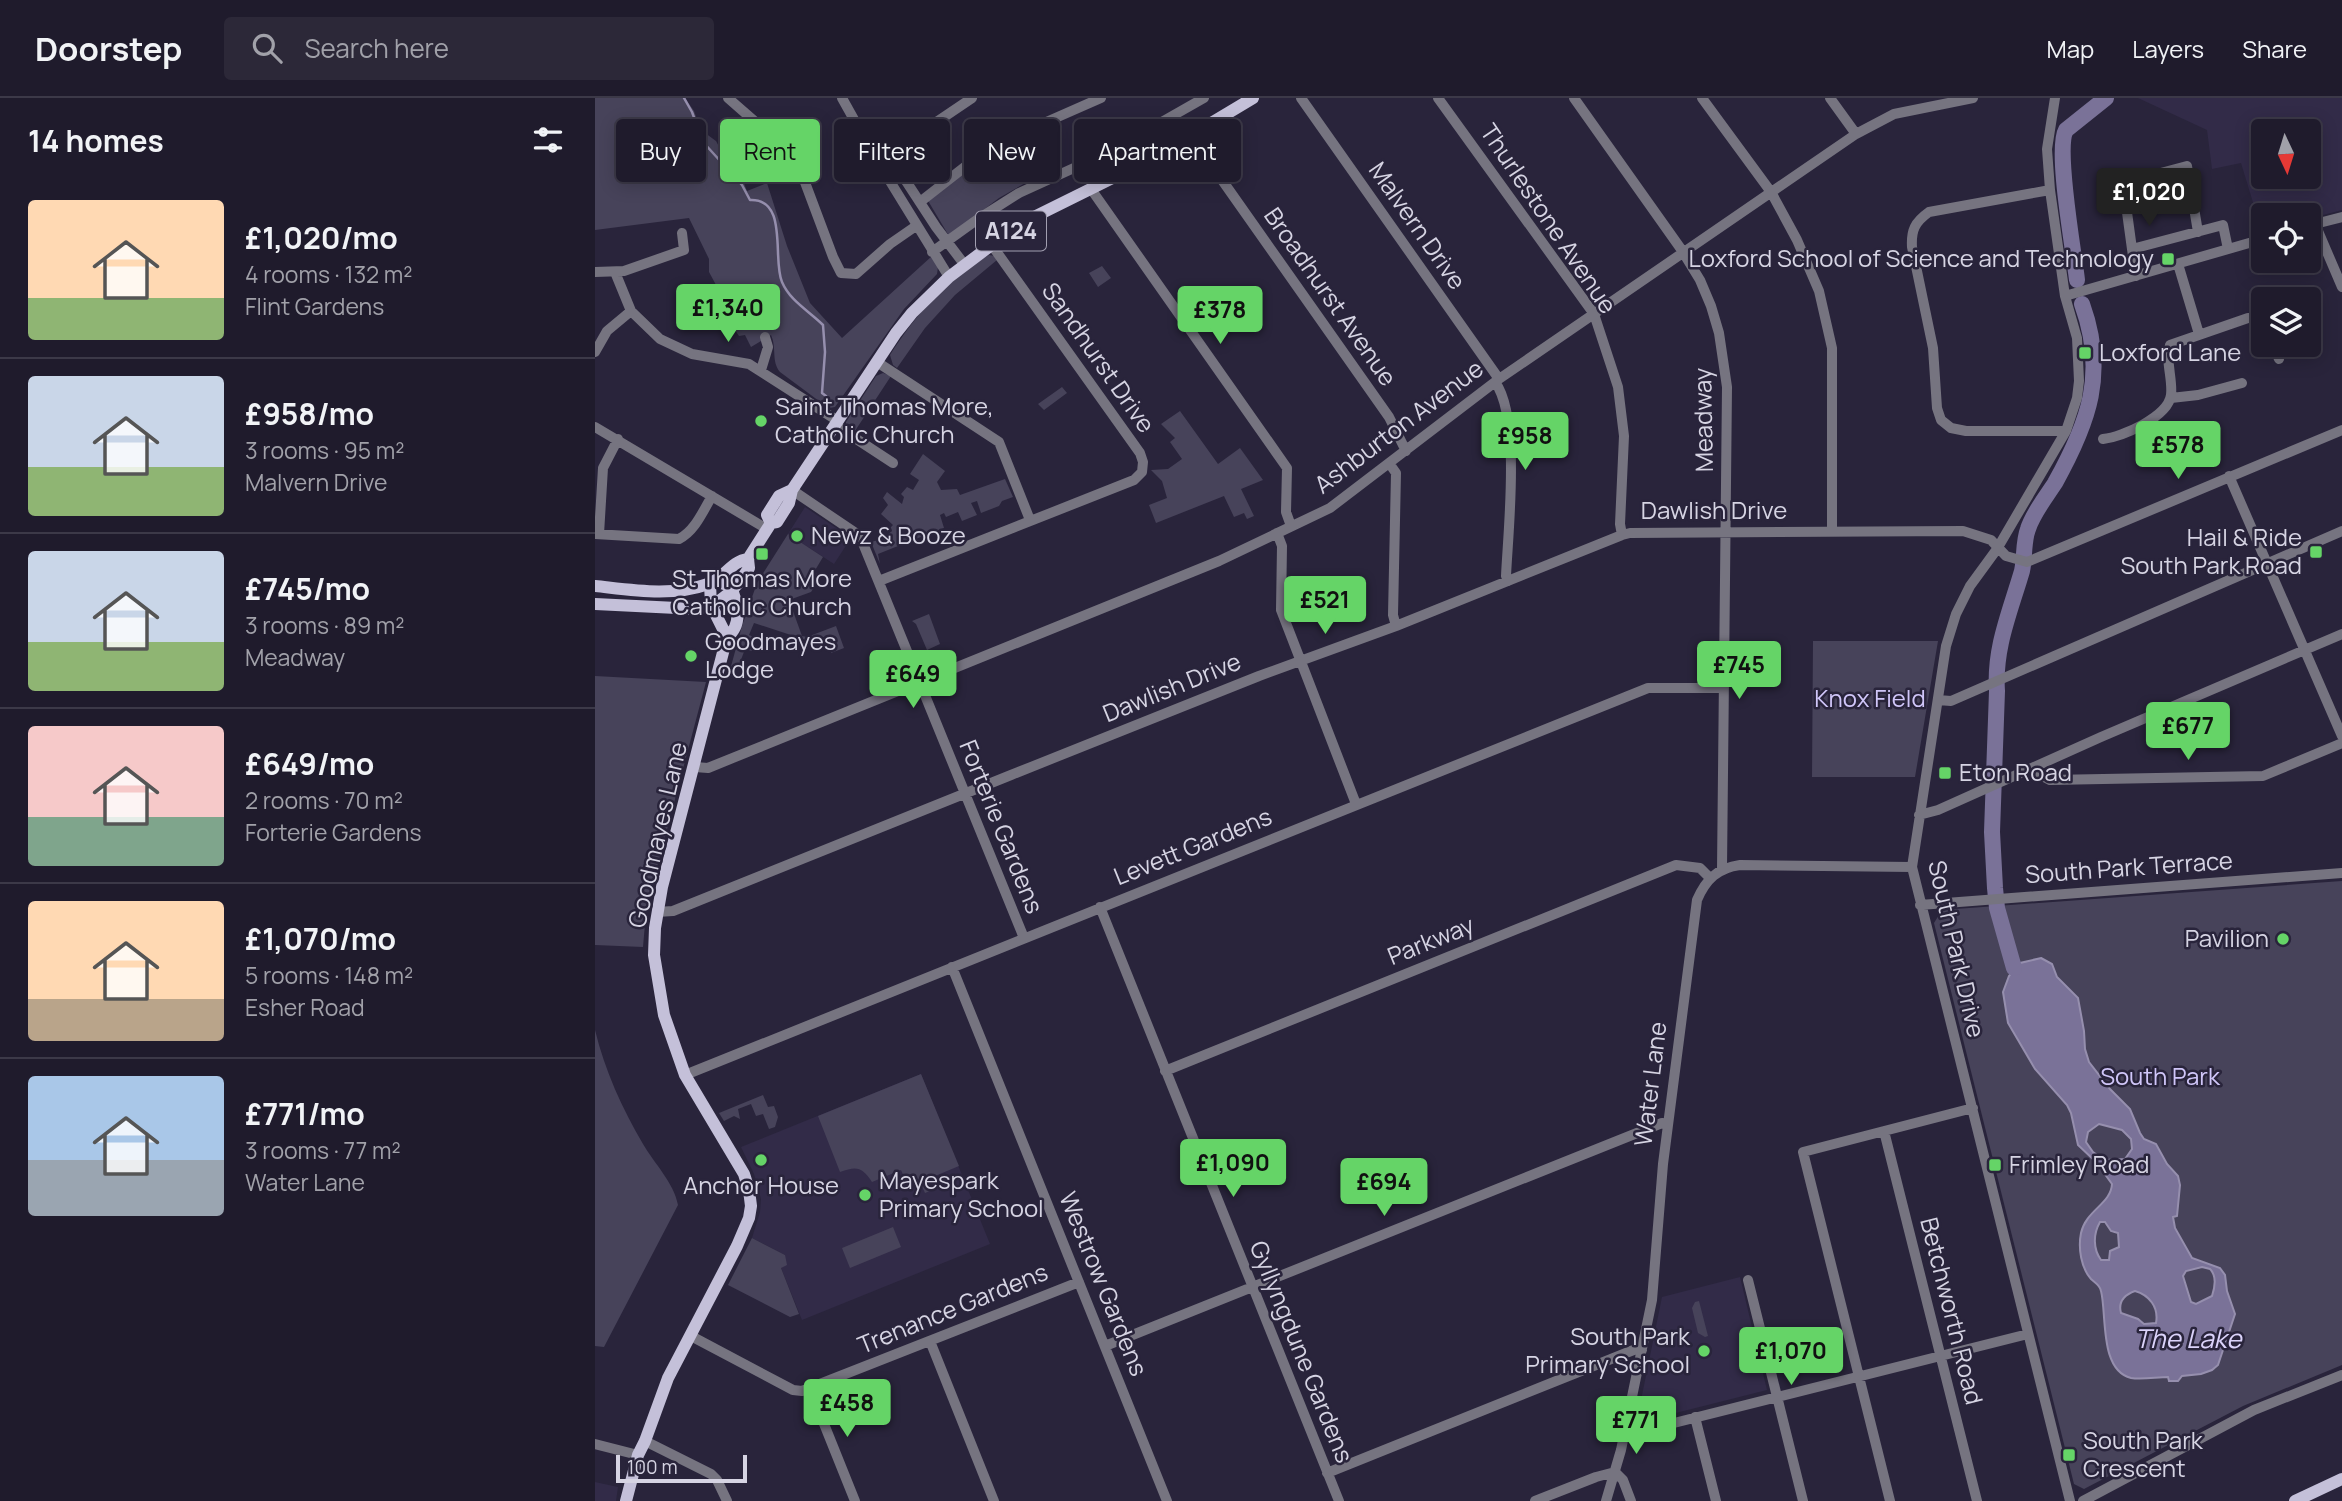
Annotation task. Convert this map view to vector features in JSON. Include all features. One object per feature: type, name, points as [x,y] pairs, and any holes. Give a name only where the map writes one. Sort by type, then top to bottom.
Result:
[{"type":"main road","name":"A124","points":[[1219,119],[1253,98]]},
{"type":"main road","name":"A124","points":[[711,606],[732,591],[749,568],[748,559],[769,526],[777,522],[789,503],[792,490],[912,313],[964,264],[1018,225],[1105,182]]},
{"type":"main road","name":"A124","points":[[595,586],[654,592],[683,591],[713,582],[739,560],[748,559]]},
{"type":"main road","points":[[727,637],[711,606],[713,582],[726,584],[732,591]]},
{"type":"main road","name":"Goodmayes Lane","points":[[626,1501],[638,1455],[668,1378],[741,1238],[751,1206],[744,1174],[685,1075],[670,1035],[657,982],[654,955],[657,912],[727,637],[733,633],[737,616],[732,591]]},
{"type":"main road","points":[[595,604],[697,609],[711,606]]},
{"type":"main road","points":[[2295,1501],[2342,1479]]},
{"type":"street","points":[[728,98],[776,140],[803,177],[841,273],[856,274],[890,244],[916,226]]},
{"type":"street","points":[[842,98],[854,119]]},
{"type":"street","points":[[920,202],[966,166],[1035,127],[1101,98]]},
{"type":"street","points":[[932,252],[1019,194],[1109,152],[1204,98]]},
{"type":"street","name":"Malvern Drive","points":[[1301,98],[1497,380],[1505,402],[1509,430],[1508,581]]},
{"type":"street","name":"Thurlestone Avenue","points":[[1438,98],[1594,314],[1618,387],[1624,436],[1620,524],[1622,535]]},
{"type":"street","name":"Meadway","points":[[1574,98],[1700,280],[1711,306],[1724,355],[1727,387],[1722,869]]},
{"type":"street","points":[[1702,98],[1771,192],[1797,240],[1819,291],[1832,348],[1832,532]]},
{"type":"street","points":[[1830,98],[1856,134]]},
{"type":"street","name":"Ashburton Avenue","points":[[695,766],[708,768],[919,683],[1219,561],[1330,508],[1497,380],[1856,134],[1894,114],[1973,98]]},
{"type":"street","name":"South Park Drive","points":[[2055,98],[2047,149],[2050,190],[2065,296],[2077,338],[2077,398],[2066,432],[1997,549],[1970,586],[1956,614],[1946,646],[1912,867],[2070,1501]]},
{"type":"street","points":[[940,119],[968,99]]},
{"type":"street","points":[[2136,276],[2123,183],[2187,166],[2198,232]]},
{"type":"street","points":[[890,182],[949,277]]},
{"type":"street","points":[[906,182],[964,264]]},
{"type":"street","name":"Broadhurst Avenue","points":[[1223,182],[1389,417],[1406,451]]},
{"type":"street","points":[[1091,189],[1287,468],[1286,512],[1291,526]]},
{"type":"street","points":[[2050,190],[1929,212],[1915,225],[1911,235],[1931,335],[1937,408],[1941,420],[1951,428],[1966,431],[2066,432]]},
{"type":"street","points":[[2321,222],[2342,217]]},
{"type":"street","points":[[2132,249],[2223,225],[2228,249]]},
{"type":"street","points":[[595,272],[615,272],[684,250],[682,233]]},
{"type":"street","points":[[2065,296],[2251,242]]},
{"type":"street","name":"Sandhurst Drive","points":[[879,582],[1133,480],[1142,472],[1140,453],[991,244]]},
{"type":"street","points":[[2321,245],[2342,286]]},
{"type":"street","points":[[2178,264],[2199,334]]},
{"type":"street","points":[[615,272],[631,311],[650,331],[669,344],[692,354],[740,362],[761,370],[893,463]]},
{"type":"street","points":[[595,352],[607,331],[631,311]]},
{"type":"street","points":[[2103,439],[2140,428],[2171,398],[2170,345],[2251,318]]},
{"type":"street","points":[[761,370],[768,347],[765,337]]},
{"type":"street","points":[[877,362],[999,442],[1030,520]]},
{"type":"street","points":[[2171,398],[2199,395],[2242,383]]},
{"type":"street","points":[[595,427],[712,496],[769,526]]},
{"type":"street","points":[[2342,430],[2229,477],[2342,736]]},
{"type":"street","points":[[618,439],[603,468],[597,534],[679,539],[687,535],[712,496]]},
{"type":"street","points":[[1389,463],[1396,473],[1393,615],[1397,626]]},
{"type":"street","name":"Dawlish Drive","points":[[657,912],[673,911],[1622,535],[1963,531],[1991,540],[2006,556],[2024,561],[2229,477]]},
{"type":"street","name":"Forterie Gardens","points":[[792,490],[858,533],[1024,938]]},
{"type":"street","points":[[1938,701],[1951,701],[2342,531]]},
{"type":"street","points":[[1277,533],[1282,546],[1281,610],[1356,804]]},
{"type":"street","points":[[1919,815],[1938,810],[2342,634]]},
{"type":"street","name":"Levett Gardens","points":[[685,1075],[1648,688],[1724,688]]},
{"type":"street","points":[[2029,769],[2050,780],[2263,776],[2342,743]]},
{"type":"street","name":"Parkway","points":[[1165,1071],[1677,865],[1700,868],[1710,878]]},
{"type":"street","points":[[1722,869],[1740,865],[1912,867]]},
{"type":"street","name":"Water Lane","points":[[1606,1501],[1625,1433],[1652,1300],[1668,1124],[1697,900],[1710,878],[1722,869]]},
{"type":"street","name":"South Park Terrace","points":[[1920,905],[2342,873]]},
{"type":"street","name":"Gyllyngdune Gardens","points":[[1100,907],[1339,1501]]},
{"type":"street","name":"Westrow Gardens","points":[[952,967],[1167,1501]]},
{"type":"street","points":[[1890,1501],[1803,1152],[1973,1108]]},
{"type":"street","points":[[1105,1346],[1662,1123],[1668,1124]]},
{"type":"street","name":"Betchworth Road","points":[[1884,1131],[1977,1501]]},
{"type":"street","points":[[1748,1280],[1803,1501]]},
{"type":"street","name":"Trenance Gardens","points":[[810,1389],[1079,1282]]},
{"type":"street","points":[[1625,1433],[2028,1334]]},
{"type":"street","points":[[691,1336],[793,1390],[810,1389],[855,1501]]},
{"type":"street","points":[[930,1341],[993,1501]]},
{"type":"street","points":[[1327,1473],[1636,1349],[1642,1350]]},
{"type":"street","points":[[2083,1501],[2254,1410],[2342,1375]]},
{"type":"street","points":[[1695,1417],[1716,1501]]},
{"type":"street","points":[[645,1441],[711,1474],[717,1480],[727,1501]]},
{"type":"street","points":[[595,1444],[638,1455]]},
{"type":"street","points":[[1535,1501],[1596,1476],[1615,1472],[1623,1480],[1630,1501]]},
{"type":"shaded area","points":[[2138,98],[2342,98],[2342,210],[2321,216],[2321,203],[2253,203],[2241,163],[2212,169],[2207,130]]},
{"type":"shaded area","points":[[805,507],[851,538],[834,564],[788,534]]},
{"type":"shaded area","name":"Mayespark Primary School","points":[[921,1074],[990,1244],[802,1320],[781,1268],[785,1255],[752,1238],[761,1199],[754,1174],[741,1147]]},
{"type":"shaded area","name":"South Park Primary School","points":[[1740,1277],[1767,1390],[1644,1421],[1638,1415],[1662,1297]]},
{"type":"shaded area","points":[[595,1482],[618,1487],[616,1501],[595,1501]]},
{"type":"green space","points":[[595,98],[685,98],[697,119],[616,119],[616,182],[706,182],[706,134],[716,141],[720,148],[720,182],[744,182],[747,191],[767,183],[787,246],[810,303],[842,338],[932,256],[938,267],[937,274],[904,309],[835,407],[824,409],[823,404],[780,372],[771,335],[751,347],[745,335],[739,336],[733,327],[729,309],[709,272],[709,259],[689,218],[595,230]]},
{"type":"green space","points":[[964,171],[964,182],[1027,182],[999,198],[949,236],[927,199]]},
{"type":"green space","points":[[989,255],[995,256],[997,260],[955,295],[925,328],[897,368],[893,365],[890,355],[921,312],[960,274]]},
{"type":"green space","points":[[1102,266],[1111,278],[1098,287],[1089,273]]},
{"type":"green space","points":[[883,373],[891,376],[853,434],[846,422],[876,376]]},
{"type":"green space","points":[[1062,387],[1067,393],[1044,410],[1038,404]]},
{"type":"green space","points":[[1180,411],[1218,464],[1240,448],[1263,480],[1241,489],[1254,516],[1247,519],[1244,513],[1234,517],[1224,496],[1156,523],[1149,505],[1167,498],[1162,481],[1151,470],[1168,469],[1182,459],[1170,442],[1175,438],[1161,424]]},
{"type":"green space","points":[[923,454],[945,471],[937,482],[941,490],[957,489],[960,495],[1005,479],[1013,497],[981,513],[977,501],[971,503],[977,515],[962,521],[958,512],[946,517],[944,513],[940,515],[944,528],[913,540],[909,526],[900,525],[908,542],[878,554],[880,564],[871,542],[882,539],[892,531],[890,528],[893,525],[881,514],[888,505],[883,498],[887,492],[902,504],[904,497],[901,494],[907,487],[913,490],[919,480],[910,474]]},
{"type":"green space","points":[[788,534],[823,557],[814,572],[821,577],[811,592],[789,600],[802,636],[807,637],[836,626],[844,648],[831,653],[831,643],[824,637],[806,640],[754,623],[749,635],[756,638],[752,651],[745,649],[738,668],[730,670],[757,583]]},
{"type":"green space","points":[[929,614],[940,644],[927,650],[916,624],[912,621]]},
{"type":"green space","name":"Knox Field","points":[[1813,641],[1938,641],[1915,777],[1812,777]]},
{"type":"green space","points":[[595,676],[706,682],[652,886],[643,947],[595,945]]},
{"type":"green space","name":"South Park","points":[[2342,881],[2342,1365],[2243,1406],[2084,1489],[2074,1484],[1934,923],[1942,910]]},
{"type":"green space","points":[[595,1030],[621,1103],[643,1144],[668,1181],[678,1205],[604,1347],[595,1346]]},
{"type":"green space","points":[[921,1074],[959,1166],[935,1176],[939,1187],[925,1193],[920,1182],[908,1186],[901,1170],[872,1182],[859,1169],[840,1172],[818,1116]]},
{"type":"green space","points":[[763,1095],[768,1107],[774,1106],[778,1117],[775,1127],[769,1129],[763,1114],[756,1116],[751,1104],[738,1109],[740,1119],[734,1116],[724,1121],[719,1113]]},
{"type":"green space","points":[[893,1227],[901,1247],[850,1268],[842,1248]]},
{"type":"green space","points":[[752,1238],[785,1255],[787,1265],[781,1268],[799,1314],[790,1317],[728,1285]]},
{"type":"green space","points":[[1699,1301],[1708,1336],[1705,1337],[1698,1333],[1692,1308],[1695,1302]]},
{"type":"water","name":"The Lake","points":[[2041,958],[2052,964],[2057,977],[2078,998],[2089,1062],[2130,1109],[2144,1139],[2156,1144],[2167,1164],[2178,1176],[2180,1185],[2177,1216],[2173,1217],[2175,1228],[2192,1258],[2220,1268],[2225,1275],[2235,1314],[2218,1365],[2212,1370],[2182,1376],[2178,1381],[2169,1381],[2168,1377],[2131,1378],[2121,1373],[2114,1364],[2106,1340],[2100,1289],[2085,1269],[2080,1245],[2084,1225],[2107,1197],[2112,1184],[2096,1162],[2078,1145],[2067,1105],[2035,1069],[2008,1023],[2003,992],[2009,976],[2020,963]],"holes":[[[2099,1124],[2122,1130],[2131,1139],[2132,1149],[2125,1159],[2104,1160],[2093,1152],[2086,1142],[2088,1132]],[[2100,1222],[2105,1222],[2111,1231],[2118,1233],[2119,1247],[2110,1251],[2109,1260],[2101,1260],[2095,1246]],[[2202,1267],[2210,1269],[2215,1278],[2212,1296],[2196,1304],[2191,1302],[2183,1276],[2186,1271]],[[2135,1291],[2149,1299],[2156,1312],[2156,1323],[2144,1324],[2121,1313],[2121,1302]]]},
{"type":"waterway","points":[[684,98],[703,142],[742,185],[750,200],[762,202],[770,209],[775,219],[779,272],[785,289],[823,325],[825,352],[822,393],[826,396]]},
{"type":"waterway","points":[[2077,280],[2064,178],[2063,141],[2066,130],[2106,98]]},
{"type":"waterway","points":[[2014,968],[1997,908],[1992,832],[1998,660],[2022,571],[2028,529],[2067,461],[2091,396],[2093,352],[2082,304]]},
{"type":"place","name":"Loxford School of Science and Technology","points":[[2168,259]]},
{"type":"place","name":"Loxford Lane","points":[[2085,353]]},
{"type":"place","name":"Saint Thomas More, Catholic Church","points":[[761,421]]},
{"type":"place","name":"Newz & Booze","points":[[797,536]]},
{"type":"place","name":"Hail & Ride South Park Road","points":[[2316,552]]},
{"type":"place","name":"St Thomas More Catholic Church","points":[[762,554]]},
{"type":"place","name":"Goodmayes Lodge","points":[[691,656]]},
{"type":"place","name":"Eton Road","points":[[1945,773]]},
{"type":"place","name":"Pavilion","points":[[2283,939]]},
{"type":"place","name":"Anchor House","points":[[761,1160]]},
{"type":"place","name":"Frimley Road","points":[[1995,1165]]},
{"type":"place","name":"Mayespark Primary School","points":[[865,1195]]},
{"type":"place","name":"South Park Primary School","points":[[1704,1351]]},
{"type":"place","name":"South Park Crescent","points":[[2069,1455]]}]
